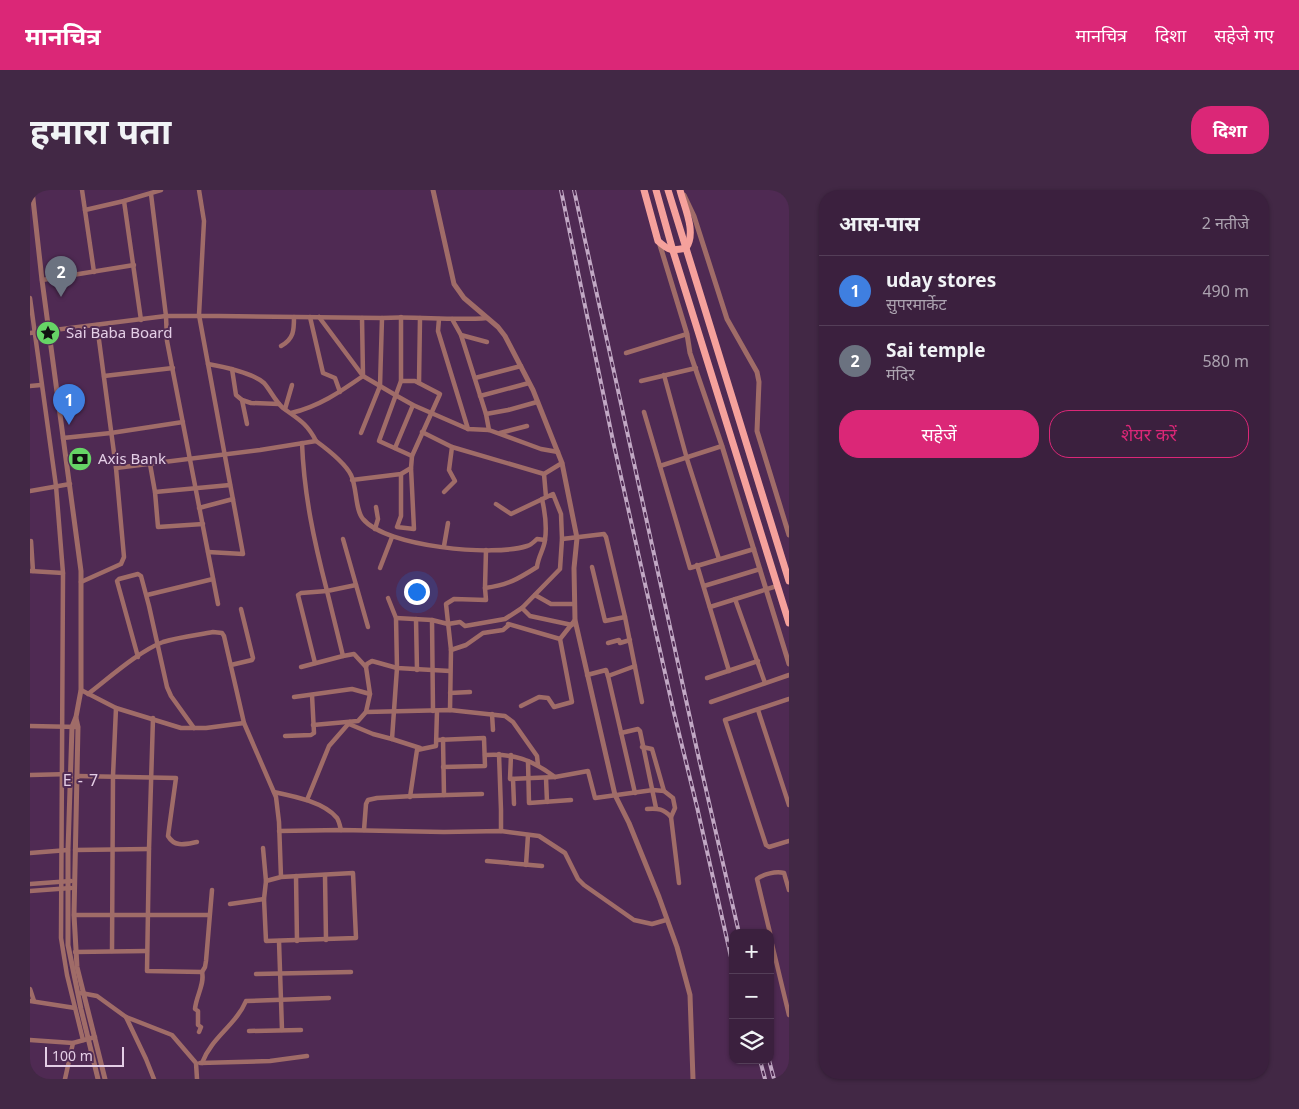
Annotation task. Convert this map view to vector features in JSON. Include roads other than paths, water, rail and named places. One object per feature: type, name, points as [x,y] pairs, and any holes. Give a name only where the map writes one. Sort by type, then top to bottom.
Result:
[{"type":"main road","points":[[644,190],[658,241],[673,251],[686,248]]},
{"type":"main road","points":[[656,190],[673,251],[789,622]]},
{"type":"main road","points":[[668,190],[789,582]]},
{"type":"main road","points":[[681,190],[690,227],[690,240],[686,248]]},
{"type":"street","points":[[32,190],[81,582],[81,690],[76,717],[71,774],[68,850],[68,946],[77,993],[78,1009]]},
{"type":"street","points":[[82,190],[94,272]]},
{"type":"street","points":[[85,210],[161,190]]},
{"type":"street","points":[[200,190],[204,222],[199,315],[243,554],[208,552]]},
{"type":"street","points":[[433,190],[452,279],[458,291],[505,336],[521,366],[562,463],[577,538],[574,568],[573,622],[615,795],[629,823],[659,897],[677,947],[690,995],[693,1079]]},
{"type":"street","points":[[681,190],[694,216],[727,319],[757,372],[759,382],[757,431],[789,535]]},
{"type":"street","points":[[151,194],[166,316],[167,341],[218,604]]},
{"type":"street","points":[[124,201],[141,320]]},
{"type":"street","points":[[658,241],[687,334],[689,350],[722,446],[789,664]]},
{"type":"street","points":[[42,280],[134,265]]},
{"type":"street","points":[[30,298],[32,333],[56,486],[63,573],[63,774],[60,851],[63,956],[98,1079]]},
{"type":"street","points":[[32,333],[166,316],[401,317],[452,320],[487,318]]},
{"type":"street","points":[[281,346],[288,343],[293,336],[294,317]]},
{"type":"street","points":[[310,317],[322,373],[335,378],[340,392]]},
{"type":"street","points":[[319,317],[363,376],[397,396],[468,429],[489,430],[542,449],[558,452]]},
{"type":"street","points":[[401,317],[402,381],[379,441],[412,456]]},
{"type":"street","points":[[362,318],[363,376]]},
{"type":"street","points":[[361,432],[380,386],[382,318]]},
{"type":"street","points":[[419,383],[420,318]]},
{"type":"street","points":[[439,319],[438,331],[468,429]]},
{"type":"street","points":[[452,320],[461,335],[486,414],[489,430]]},
{"type":"street","points":[[81,582],[121,564],[124,560],[116,468],[97,325]]},
{"type":"street","points":[[626,353],[687,334]]},
{"type":"street","points":[[461,335],[487,342]]},
{"type":"street","points":[[208,364],[232,369],[260,380],[266,385],[280,404],[310,430],[316,441],[330,452],[350,474],[361,518],[374,529],[393,537],[421,544],[444,546],[472,552],[510,550],[529,546],[537,540],[545,540]]},
{"type":"street","points":[[475,378],[521,366]]},
{"type":"street","points":[[104,376],[173,368]]},
{"type":"street","points":[[641,381],[696,368]]},
{"type":"street","points":[[232,369],[236,395],[242,400],[280,404]]},
{"type":"street","points":[[664,375],[687,459],[719,559]]},
{"type":"street","points":[[291,413],[314,406],[340,392],[363,376]]},
{"type":"street","points":[[396,527],[414,528],[412,456],[440,394],[415,381],[402,381]]},
{"type":"street","points":[[480,396],[529,384]]},
{"type":"street","points":[[30,386],[41,385]]},
{"type":"street","points":[[285,409],[292,385]]},
{"type":"street","points":[[242,400],[247,424]]},
{"type":"street","points":[[486,414],[537,402]]},
{"type":"street","points":[[395,448],[413,405]]},
{"type":"street","points":[[644,412],[690,568],[754,549]]},
{"type":"street","points":[[64,438],[183,422]]},
{"type":"street","points":[[499,434],[527,426]]},
{"type":"street","points":[[422,432],[452,447],[544,474],[562,463]]},
{"type":"street","points":[[116,468],[316,441]]},
{"type":"street","points":[[302,443],[303,473],[312,532],[343,656]]},
{"type":"street","points":[[660,466],[687,459],[722,446]]},
{"type":"street","points":[[444,492],[455,481],[449,470],[452,447]]},
{"type":"street","points":[[150,464],[158,527],[203,524]]},
{"type":"street","points":[[352,480],[401,474],[411,468]]},
{"type":"street","points":[[380,568],[401,516],[401,474]]},
{"type":"street","points":[[485,588],[502,586],[517,580],[537,567],[545,540],[544,474]]},
{"type":"street","points":[[30,491],[70,484]]},
{"type":"street","points":[[155,492],[230,484]]},
{"type":"street","points":[[396,618],[432,620],[448,624],[460,622],[465,626],[504,619],[522,608],[560,569],[561,514],[555,496],[553,494],[511,514],[496,504]]},
{"type":"street","points":[[199,508],[233,499]]},
{"type":"street","points":[[374,529],[378,519],[376,506]]},
{"type":"street","points":[[444,546],[448,523]]},
{"type":"street","points":[[562,539],[604,534],[606,537],[625,617],[642,702]]},
{"type":"street","points":[[343,539],[368,627]]},
{"type":"street","points":[[31,541],[32,571],[63,573]]},
{"type":"street","points":[[450,710],[451,650],[446,604],[454,599],[486,600],[486,550]]},
{"type":"street","points":[[697,566],[729,671]]},
{"type":"street","points":[[592,567],[605,621],[625,617]]},
{"type":"street","points":[[704,586],[760,569]]},
{"type":"street","points":[[138,657],[118,580],[140,574],[167,687],[171,696],[194,728]]},
{"type":"street","points":[[146,595],[213,579]]},
{"type":"street","points":[[315,663],[298,595],[356,585]]},
{"type":"street","points":[[710,607],[777,586]]},
{"type":"street","points":[[535,595],[551,604],[574,604]]},
{"type":"street","points":[[388,598],[396,618],[397,668],[392,739]]},
{"type":"street","points":[[735,599],[766,683]]},
{"type":"street","points":[[231,665],[252,660],[253,658],[241,608]]},
{"type":"street","points":[[522,608],[530,616],[573,622]]},
{"type":"street","points":[[504,619],[509,625],[560,639]]},
{"type":"street","points":[[416,620],[417,670]]},
{"type":"street","points":[[350,722],[373,734],[420,748],[436,746],[432,620]]},
{"type":"street","points":[[520,706],[539,697],[548,698],[554,707],[572,702],[560,639],[573,622]]},
{"type":"street","points":[[451,650],[466,645],[483,633],[503,630],[509,625]]},
{"type":"street","points":[[88,694],[138,657],[158,645],[179,638],[219,632],[224,636],[244,723],[277,801],[281,877]]},
{"type":"street","points":[[608,643],[619,640],[620,644],[630,640]]},
{"type":"street","points":[[301,666],[354,654],[366,667],[370,694],[366,712],[358,721],[313,725]]},
{"type":"street","points":[[707,678],[758,661]]},
{"type":"street","points":[[366,667],[367,664],[372,662],[397,668],[450,671]]},
{"type":"street","points":[[608,676],[635,666]]},
{"type":"street","points":[[587,675],[606,670],[635,793]]},
{"type":"street","points":[[711,702],[789,675]]},
{"type":"street","points":[[294,698],[352,689],[370,694]]},
{"type":"street","points":[[81,690],[116,708],[181,728],[206,728],[244,723]]},
{"type":"street","points":[[450,693],[470,692]]},
{"type":"street","points":[[285,736],[312,734],[312,695]]},
{"type":"street","points":[[789,700],[725,720],[766,845],[770,847],[789,841]]},
{"type":"street","points":[[112,951],[113,776],[116,708]]},
{"type":"street","points":[[366,712],[450,710],[505,716],[513,722],[537,756],[538,765]]},
{"type":"street","points":[[758,710],[789,805]]},
{"type":"street","points":[[492,714],[493,730]]},
{"type":"street","points":[[153,718],[147,971],[202,972]]},
{"type":"street","points":[[307,800],[329,746],[350,722]]},
{"type":"street","points":[[30,726],[75,727]]},
{"type":"street","points":[[75,727],[77,776],[74,888],[75,952],[105,1079]]},
{"type":"street","points":[[621,734],[639,729],[656,808]]},
{"type":"street","points":[[437,740],[484,738],[485,766],[444,767]]},
{"type":"street","points":[[443,739],[444,795]]},
{"type":"street","points":[[642,747],[652,748],[664,790],[673,798],[674,808],[671,817],[679,883]]},
{"type":"street","points":[[410,797],[418,750],[420,748]]},
{"type":"street","points":[[499,754],[502,810],[501,831]]},
{"type":"street","points":[[485,755],[511,755],[538,765],[555,777]]},
{"type":"street","points":[[511,755],[510,779],[513,779],[514,804]]},
{"type":"street","points":[[528,761],[529,803],[571,800]]},
{"type":"street","points":[[513,779],[546,778],[588,771],[594,798],[664,790]]},
{"type":"street","points":[[30,775],[71,774]]},
{"type":"street","points":[[77,776],[176,778],[168,836],[170,841],[179,844],[197,842]]},
{"type":"street","points":[[546,778],[547,802]]},
{"type":"street","points":[[274,792],[307,800],[327,811],[337,819],[341,830]]},
{"type":"street","points":[[364,830],[368,800],[377,798],[482,794]]},
{"type":"street","points":[[647,809],[666,810],[671,817]]},
{"type":"street","points":[[279,831],[501,831],[539,836],[565,852],[578,879],[584,885],[634,920],[652,924],[666,920]]},
{"type":"street","points":[[526,865],[528,835]]},
{"type":"street","points":[[263,848],[266,881],[264,899],[266,941],[356,938],[353,873],[281,877],[266,881]]},
{"type":"street","points":[[75,850],[149,849]]},
{"type":"street","points":[[30,853],[68,850]]},
{"type":"street","points":[[487,861],[542,866]]},
{"type":"street","points":[[769,929],[757,879],[782,872],[789,890]]},
{"type":"street","points":[[325,875],[326,940]]},
{"type":"street","points":[[296,876],[297,941]]},
{"type":"street","points":[[30,884],[75,881]]},
{"type":"street","points":[[30,891],[74,888]]},
{"type":"street","points":[[200,1032],[198,1011],[195,1009],[197,994],[204,980],[202,972],[206,961],[212,890]]},
{"type":"street","points":[[230,904],[264,899]]},
{"type":"street","points":[[74,915],[209,915]]},
{"type":"street","points":[[279,941],[282,1030]]},
{"type":"street","points":[[774,950],[788,1004],[789,1016]]},
{"type":"street","points":[[75,952],[147,951]]},
{"type":"street","points":[[256,974],[351,972]]},
{"type":"street","points":[[30,989],[32,1001],[78,1009]]},
{"type":"street","points":[[77,993],[97,996],[126,1017],[172,1035],[196,1063],[197,1079]]},
{"type":"street","points":[[202,1063],[215,1040],[234,1021],[246,1001],[329,998]]},
{"type":"street","points":[[126,1017],[154,1079]]},
{"type":"street","points":[[249,1031],[301,1030]]},
{"type":"street","points":[[30,1040],[73,1043],[96,1037]]},
{"type":"street","points":[[65,1079],[73,1043]]},
{"type":"street","points":[[196,1063],[270,1061],[307,1056]]},
{"type":"railway","points":[[561,190],[613,441],[729,948]]},
{"type":"railway","points":[[574,190],[738,929]]},
{"type":"railway","points":[[761,1064],[765,1079]]},
{"type":"railway","points":[[770,1064],[774,1079]]},
{"type":"place","name":"Sai temple","points":[[61,297]]},
{"type":"place","name":"Sai Baba Board","points":[[48,333]]},
{"type":"place","name":"uday stores","points":[[69,425]]},
{"type":"place","name":"Axis Bank","points":[[80,459]]},
{"type":"district","name":"E - 7","points":[[81,780]]}]
